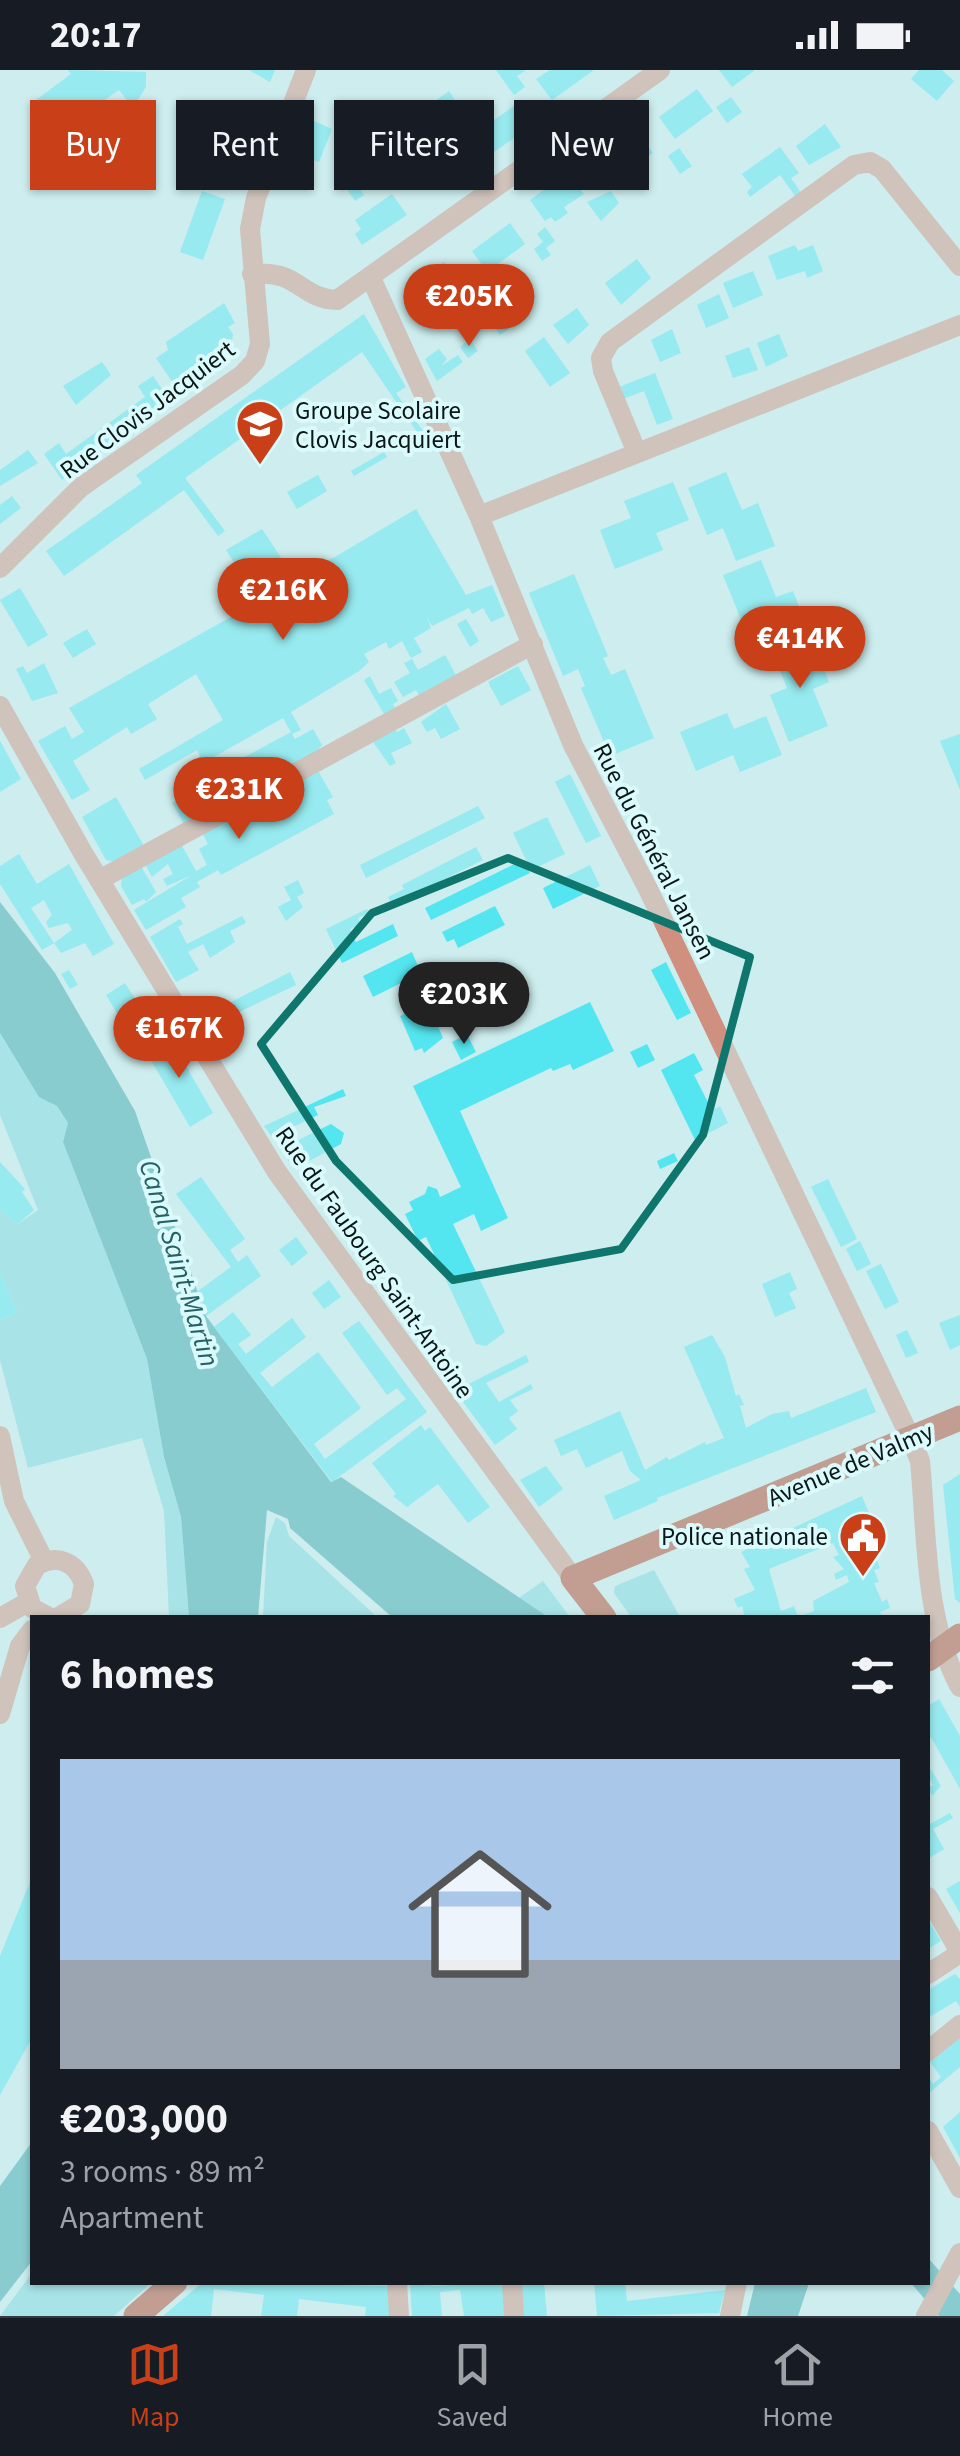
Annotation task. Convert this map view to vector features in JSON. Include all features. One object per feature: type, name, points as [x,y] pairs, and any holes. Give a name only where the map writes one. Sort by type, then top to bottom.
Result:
[{"type":"main road","name":"Avenue de Valmy","points":[[573,1578],[960,1418]]},
{"type":"main road","points":[[573,1578],[602,1615]]},
{"type":"main road","points":[[136,2316],[172,2285]]},
{"type":"street","points":[[306,70],[256,198],[250,229],[252,274],[288,275],[322,300],[337,300],[371,278],[660,70]]},
{"type":"street","points":[[637,453],[603,371],[601,358],[610,342],[854,166],[870,162],[882,169],[960,266]]},
{"type":"street","name":"Rue Clovis Jacquiert","points":[[0,568],[82,487],[242,375],[255,361],[260,344],[252,274]]},
{"type":"street","name":"Rue du Général Jansen","points":[[371,278],[478,516],[573,744],[705,1008],[911,1439],[920,1462],[943,1647],[960,1687]]},
{"type":"street","points":[[478,516],[960,325]]},
{"type":"street","points":[[99,880],[532,644]]},
{"type":"street","name":"Rue du Faubourg Saint-Antoine","points":[[0,706],[99,880],[277,1172],[573,1578]]},
{"type":"street","points":[[0,1436],[14,1500],[44,1561]]},
{"type":"street","points":[[41,1615],[27,1578],[44,1561],[54,1559],[74,1566],[84,1584],[80,1604],[48,1615]]},
{"type":"street","points":[[0,1618],[30,1617]]},
{"type":"street","points":[[0,1714],[20,1646],[30,1633]]},
{"type":"street","points":[[930,1900],[960,1953],[930,1973]]},
{"type":"street","points":[[930,2050],[960,2026]]},
{"type":"street","points":[[930,2134],[960,2188]]},
{"type":"street","points":[[927,2313],[955,2274],[960,2253]]},
{"type":"street","points":[[396,2285],[399,2316]]},
{"type":"street","points":[[730,2316],[736,2285]]},
{"type":"highlighted area","points":[[508,858],[750,957],[703,1135],[621,1249],[453,1280],[336,1161],[261,1044],[372,913]]},
{"type":"shaded area","points":[[0,1033],[39,1096],[57,1106],[68,1123],[63,1142],[147,1359],[164,1457],[181,1517],[189,1615],[169,1615],[164,1511],[142,1438],[28,1468],[0,1360],[0,1320],[17,1312],[0,1273],[0,1210],[18,1224],[38,1210],[0,1115]]},
{"type":"shaded area","points":[[276,1517],[285,1523],[289,1536],[375,1615],[263,1615],[267,1542]]},
{"type":"shaded area","points":[[654,1570],[679,1615],[630,1615],[614,1593],[615,1586]]},
{"type":"shaded area","points":[[543,1581],[568,1615],[501,1615]]},
{"type":"shaded area","points":[[30,2276],[30,2285],[149,2285],[114,2316],[0,2316]]},
{"type":"water","name":"Canal Saint-Martin","points":[[0,902],[55,973],[135,1111],[206,1316],[331,1482],[341,1477],[545,1615],[390,1615],[290,1528],[288,1519],[267,1510],[258,1615],[189,1615],[181,1517],[164,1457],[147,1359],[63,1142],[68,1123],[57,1106],[39,1097],[0,1033]]},
{"type":"water","points":[[30,2145],[30,2264],[0,2302],[0,2186]]},
{"type":"water","points":[[930,2260],[960,2294],[960,2316],[939,2316],[913,2285],[930,2285]]},
{"type":"water","points":[[755,2285],[808,2285],[798,2316],[747,2316]]},
{"type":"building","points":[[68,70],[146,72],[146,87],[138,100],[127,100],[119,90],[105,100],[36,100],[71,74]]},
{"type":"building","points":[[249,70],[275,70],[270,82]]},
{"type":"building","points":[[496,70],[526,70],[517,76],[525,87],[514,95]]},
{"type":"building","points":[[550,70],[594,70],[552,100],[536,79]]},
{"type":"building","points":[[719,70],[755,70],[732,87]]},
{"type":"building","points":[[919,70],[942,70],[954,81],[937,101],[911,79]]},
{"type":"building","points":[[697,89],[713,111],[675,139],[659,117]]},
{"type":"building","points":[[449,91],[455,100],[437,100]]},
{"type":"building","points":[[731,97],[742,112],[727,123],[716,107]]},
{"type":"building","points":[[514,106],[514,138],[494,152],[494,120]]},
{"type":"building","points":[[314,121],[332,129],[319,162],[314,160]]},
{"type":"building","points":[[825,124],[841,147],[809,165],[796,146]]},
{"type":"building","points":[[780,147],[799,173],[791,178],[801,193],[796,197],[780,175],[750,197],[747,192],[752,187],[742,174]]},
{"type":"building","points":[[679,148],[692,166],[680,174],[668,156]]},
{"type":"building","points":[[347,190],[361,190],[364,195],[355,201]]},
{"type":"building","points":[[544,190],[581,190],[584,194],[564,207],[568,213],[555,222],[551,217],[545,221],[530,200]]},
{"type":"building","points":[[202,191],[225,199],[203,260],[180,252]]},
{"type":"building","points":[[611,191],[619,203],[601,221],[587,202]]},
{"type":"building","points":[[392,194],[407,215],[362,245],[355,234],[361,229],[355,220]]},
{"type":"building","points":[[510,223],[525,244],[487,272],[472,251]]},
{"type":"building","points":[[545,227],[555,241],[546,248],[551,255],[542,261],[534,249],[543,242],[537,234]]},
{"type":"building","points":[[795,245],[798,251],[813,245],[823,271],[807,278],[805,271],[777,280],[768,256]]},
{"type":"building","points":[[637,259],[651,278],[621,305],[605,283]]},
{"type":"building","points":[[444,262],[460,283],[440,297],[444,302],[433,310],[430,305],[422,311],[417,305],[413,307],[406,289]]},
{"type":"building","points":[[753,271],[763,295],[733,308],[723,283]]},
{"type":"building","points":[[719,294],[729,318],[706,328],[697,305]]},
{"type":"building","points":[[503,301],[518,322],[500,335],[490,320],[499,314],[494,307]]},
{"type":"building","points":[[224,303],[235,323],[228,327],[233,334],[231,348],[175,386],[156,358],[168,350],[166,342]]},
{"type":"building","points":[[577,308],[589,325],[568,344],[553,325]]},
{"type":"building","points":[[364,314],[406,387],[396,393],[426,435],[421,438],[362,352],[185,478],[225,531],[218,536],[184,490],[64,576],[46,551],[142,483],[136,475]]},
{"type":"building","points":[[672,329],[681,353],[660,362],[651,340]]},
{"type":"building","points":[[779,334],[788,356],[766,367],[757,343]]},
{"type":"building","points":[[544,337],[570,373],[550,387],[525,351]]},
{"type":"building","points":[[470,339],[478,351],[468,358],[460,347]]},
{"type":"building","points":[[749,347],[758,370],[733,378],[725,356]]},
{"type":"building","points":[[439,349],[447,359],[441,366],[458,355],[463,362],[437,381],[425,359]]},
{"type":"building","points":[[102,362],[111,375],[76,405],[63,386]]},
{"type":"building","points":[[655,373],[673,419],[657,425],[644,391],[623,399],[619,387]]},
{"type":"building","points":[[153,376],[171,402],[62,480],[44,454],[59,443],[66,454],[145,397],[138,386]]},
{"type":"building","points":[[28,450],[38,463],[0,486],[0,470]]},
{"type":"building","points":[[384,452],[387,457],[354,476],[351,471]]},
{"type":"building","points":[[726,472],[742,510],[758,503],[775,546],[736,561],[723,528],[707,535],[688,488]]},
{"type":"building","points":[[318,475],[327,491],[297,509],[287,492]]},
{"type":"building","points":[[673,482],[689,520],[656,533],[663,550],[615,569],[600,530],[631,518],[624,501]]},
{"type":"building","points":[[12,496],[21,508],[0,524],[0,505]]},
{"type":"building","points":[[416,509],[466,595],[492,585],[505,616],[491,622],[483,608],[472,614],[469,608],[432,626],[427,617],[431,628],[414,638],[422,652],[411,658],[402,641],[389,649],[386,642],[364,654],[369,662],[359,671],[291,712],[301,730],[292,734],[283,718],[203,763],[197,750],[145,780],[139,769],[223,720],[196,674],[148,704],[157,719],[131,734],[127,727],[73,761],[90,790],[72,800],[38,741],[65,726],[72,739],[84,732],[69,708],[259,601],[226,550],[262,529],[296,580]]},
{"type":"building","points":[[761,560],[776,597],[793,591],[809,632],[771,648],[758,616],[742,622],[723,575]]},
{"type":"building","points":[[574,574],[608,656],[603,658],[611,675],[625,669],[654,738],[610,756],[581,688],[585,686],[578,669],[563,676],[529,593]]},
{"type":"building","points":[[20,588],[48,635],[28,647],[0,600]]},
{"type":"building","points":[[466,619],[479,641],[470,647],[457,624]]},
{"type":"building","points":[[87,629],[96,644],[73,658],[63,643]]},
{"type":"building","points":[[813,640],[829,682],[813,689],[828,726],[789,742],[770,695],[787,688],[774,656]]},
{"type":"building","points":[[445,655],[456,675],[419,695],[416,690],[403,697],[394,682],[410,673],[404,663],[412,659],[418,670]]},
{"type":"building","points":[[44,663],[58,693],[32,701],[16,669],[23,666],[27,673]]},
{"type":"building","points":[[518,666],[531,690],[501,706],[488,682]]},
{"type":"building","points":[[370,676],[379,694],[391,688],[398,701],[393,704],[395,708],[384,714],[364,680]]},
{"type":"building","points":[[446,704],[460,729],[441,739],[435,728],[427,732],[421,722]]},
{"type":"building","points":[[727,713],[734,729],[766,716],[782,755],[740,772],[733,755],[696,771],[680,732]]},
{"type":"building","points":[[394,727],[397,732],[404,728],[412,743],[391,753],[396,763],[390,766],[371,739]]},
{"type":"building","points":[[313,729],[322,745],[316,752],[233,797],[219,771],[291,732],[295,739]]},
{"type":"building","points":[[960,734],[960,790],[940,741]]},
{"type":"building","points":[[0,741],[21,779],[0,792]]},
{"type":"building","points":[[317,769],[333,797],[327,800],[334,814],[221,875],[218,870],[197,882],[200,887],[181,898],[186,907],[146,930],[134,910],[192,875],[167,886],[163,879],[173,874],[168,864],[152,877],[145,864],[181,844],[196,871],[207,865],[199,849],[208,844],[202,832]]},
{"type":"building","points":[[570,774],[601,836],[586,843],[555,782]]},
{"type":"building","points":[[211,779],[224,802],[184,824],[172,803],[179,799],[175,792],[190,782],[193,788]]},
{"type":"building","points":[[116,797],[144,846],[114,862],[106,860],[82,817]]},
{"type":"building","points":[[478,806],[485,818],[366,878],[360,865]]},
{"type":"building","points":[[547,817],[565,854],[531,870],[513,833]]},
{"type":"building","points":[[476,847],[483,860],[392,905],[388,897],[404,889],[402,885]]},
{"type":"building","points":[[19,854],[37,884],[69,864],[114,944],[93,956],[85,943],[61,953],[54,943],[42,950],[0,884],[0,866]],"holes":[[[44,900],[52,915],[46,922],[49,928],[68,923],[72,930],[54,943],[31,908]]]},
{"type":"building","points":[[662,858],[672,878],[660,885],[649,864]]},
{"type":"building","points":[[523,860],[530,873],[431,920],[425,908]]},
{"type":"building","points":[[590,865],[600,886],[553,909],[543,888]]},
{"type":"building","points":[[141,866],[156,892],[146,902],[144,899],[132,905],[121,886],[122,876]]},
{"type":"building","points":[[298,880],[304,893],[297,897],[303,907],[286,921],[278,907],[291,900],[284,887]]},
{"type":"building","points":[[495,906],[505,925],[458,948],[454,939],[447,942],[442,932]]},
{"type":"building","points":[[367,909],[369,913],[358,918],[361,924],[350,929],[356,942],[393,924],[398,936],[342,963],[326,929]]},
{"type":"building","points":[[242,916],[246,923],[230,931],[235,942],[210,958],[203,944],[188,952],[199,970],[176,982],[150,937],[180,919],[183,924],[178,927],[187,944]]},
{"type":"building","points":[[412,952],[421,973],[373,997],[363,976]]},
{"type":"building","points":[[666,962],[691,1013],[677,1020],[651,970]]},
{"type":"building","points":[[69,970],[78,985],[70,989],[61,974]]},
{"type":"building","points":[[290,972],[296,985],[203,1029],[198,1019]]},
{"type":"building","points":[[474,981],[477,986],[438,1006],[435,999]]},
{"type":"building","points":[[125,983],[143,1011],[123,1023],[106,995]]},
{"type":"building","points":[[590,1002],[614,1051],[573,1070],[570,1064],[553,1071],[551,1068],[460,1111],[508,1218],[481,1231],[474,1214],[453,1224],[505,1332],[486,1346],[476,1344],[426,1237],[418,1241],[405,1214],[413,1210],[409,1202],[425,1194],[428,1186],[437,1189],[440,1197],[461,1187],[413,1086]]},
{"type":"building","points":[[428,1003],[443,1038],[424,1053],[422,1048],[415,1051],[400,1016]]},
{"type":"building","points":[[467,1034],[476,1052],[461,1060],[452,1042]]},
{"type":"building","points":[[161,1037],[166,1045],[172,1042],[213,1113],[190,1127],[148,1055],[146,1046]]},
{"type":"building","points":[[647,1044],[655,1060],[638,1068],[630,1052]]},
{"type":"building","points":[[694,1053],[703,1070],[694,1075],[712,1110],[720,1106],[728,1123],[695,1140],[661,1070]]},
{"type":"building","points":[[343,1089],[346,1096],[314,1107],[318,1115],[272,1137],[264,1126]]},
{"type":"building","points":[[331,1124],[344,1133],[341,1144],[294,1169],[280,1149]]},
{"type":"building","points":[[674,1153],[678,1161],[660,1169],[657,1161]]},
{"type":"building","points":[[0,1162],[25,1189],[22,1192],[34,1210],[18,1224],[0,1210]]},
{"type":"building","points":[[201,1177],[245,1239],[230,1250],[238,1262],[247,1255],[261,1276],[206,1316],[198,1291],[231,1267],[176,1194]]},
{"type":"building","points":[[828,1179],[857,1239],[841,1247],[811,1187]]},
{"type":"building","points":[[296,1237],[308,1253],[292,1266],[279,1250]]},
{"type":"building","points":[[860,1241],[871,1264],[857,1271],[846,1249]]},
{"type":"building","points":[[881,1264],[899,1302],[885,1309],[866,1271]]},
{"type":"building","points":[[790,1272],[797,1289],[789,1293],[796,1308],[775,1317],[762,1284]]},
{"type":"building","points":[[0,1273],[17,1312],[0,1320]]},
{"type":"building","points":[[329,1280],[341,1297],[324,1309],[312,1293]]},
{"type":"building","points":[[233,1312],[251,1335],[238,1344],[246,1354],[292,1318],[306,1337],[260,1373],[272,1387],[318,1352],[361,1408],[314,1444],[325,1459],[406,1399],[397,1388],[387,1395],[342,1333],[359,1321],[427,1412],[332,1482],[214,1327]]},
{"type":"building","points":[[960,1315],[960,1345],[950,1350],[939,1323]]},
{"type":"building","points":[[907,1330],[918,1353],[906,1358],[896,1335]]},
{"type":"building","points":[[712,1335],[725,1357],[736,1396],[739,1394],[744,1405],[740,1406],[746,1428],[772,1414],[789,1411],[791,1418],[866,1388],[876,1412],[657,1498],[658,1501],[614,1520],[604,1496],[641,1480],[630,1471],[622,1451],[586,1468],[577,1449],[561,1456],[554,1440],[620,1411],[645,1470],[667,1457],[669,1460],[705,1442],[706,1445],[724,1438],[684,1347]]},
{"type":"building","points":[[526,1355],[529,1362],[486,1383],[499,1402],[531,1384],[533,1389],[510,1400],[518,1411],[509,1418],[517,1429],[495,1445],[455,1391]]},
{"type":"building","points":[[421,1425],[425,1431],[430,1427],[490,1507],[468,1523],[438,1484],[407,1507],[393,1496],[396,1494],[372,1463]]},
{"type":"building","points":[[546,1466],[563,1489],[539,1507],[520,1480]]},
{"type":"building","points":[[960,1474],[960,1603],[955,1599],[943,1485]]},
{"type":"building","points":[[862,1496],[882,1545],[872,1549],[880,1568],[874,1570],[879,1582],[874,1583],[882,1602],[887,1599],[890,1608],[880,1612],[882,1615],[803,1615],[814,1611],[813,1601],[849,1582],[847,1575],[836,1580],[834,1574],[844,1569],[833,1557],[839,1555],[833,1543],[769,1569],[781,1611],[794,1606],[797,1615],[744,1615],[734,1599],[755,1590],[744,1569],[750,1567],[741,1552]]},
{"type":"building","points":[[939,1699],[960,1736],[960,1789],[930,1738],[930,1705]]},
{"type":"building","points":[[930,1771],[941,1786],[932,1796],[933,1785]]},
{"type":"building","points":[[950,1813],[953,1818],[933,1829],[944,1849],[930,1858],[930,1824]]},
{"type":"building","points":[[960,1881],[960,1913],[946,1889]]},
{"type":"building","points":[[30,1882],[30,2042],[0,2095],[0,1956]]},
{"type":"building","points":[[930,1923],[941,1941],[930,1948]]},
{"type":"building","points":[[955,1974],[960,1979],[960,2007],[956,2001],[930,2017],[930,1989]]},
{"type":"building","points":[[960,2030],[960,2067],[930,2092],[930,2079],[933,2084],[941,2077],[930,2057]]},
{"type":"building","points":[[960,2112],[960,2158],[943,2127]]},
{"type":"building","points":[[199,2285],[342,2285],[389,2286],[391,2316],[365,2316],[366,2307],[299,2299],[297,2316],[261,2316],[264,2295],[214,2289],[211,2316],[163,2316]]},
{"type":"building","points":[[410,2285],[505,2285],[509,2311],[503,2316],[464,2316],[460,2290],[440,2292],[442,2316],[412,2316]]},
{"type":"building","points":[[519,2285],[544,2285],[547,2316],[522,2316]]},
{"type":"building","points":[[594,2285],[625,2285],[627,2301],[725,2290],[719,2313],[597,2316]]},
{"type":"place","name":"Groupe Scolaire Clovis Jacquiert","points":[[260,466]]},
{"type":"place","name":"Police nationale","points":[[863,1578]]}]
